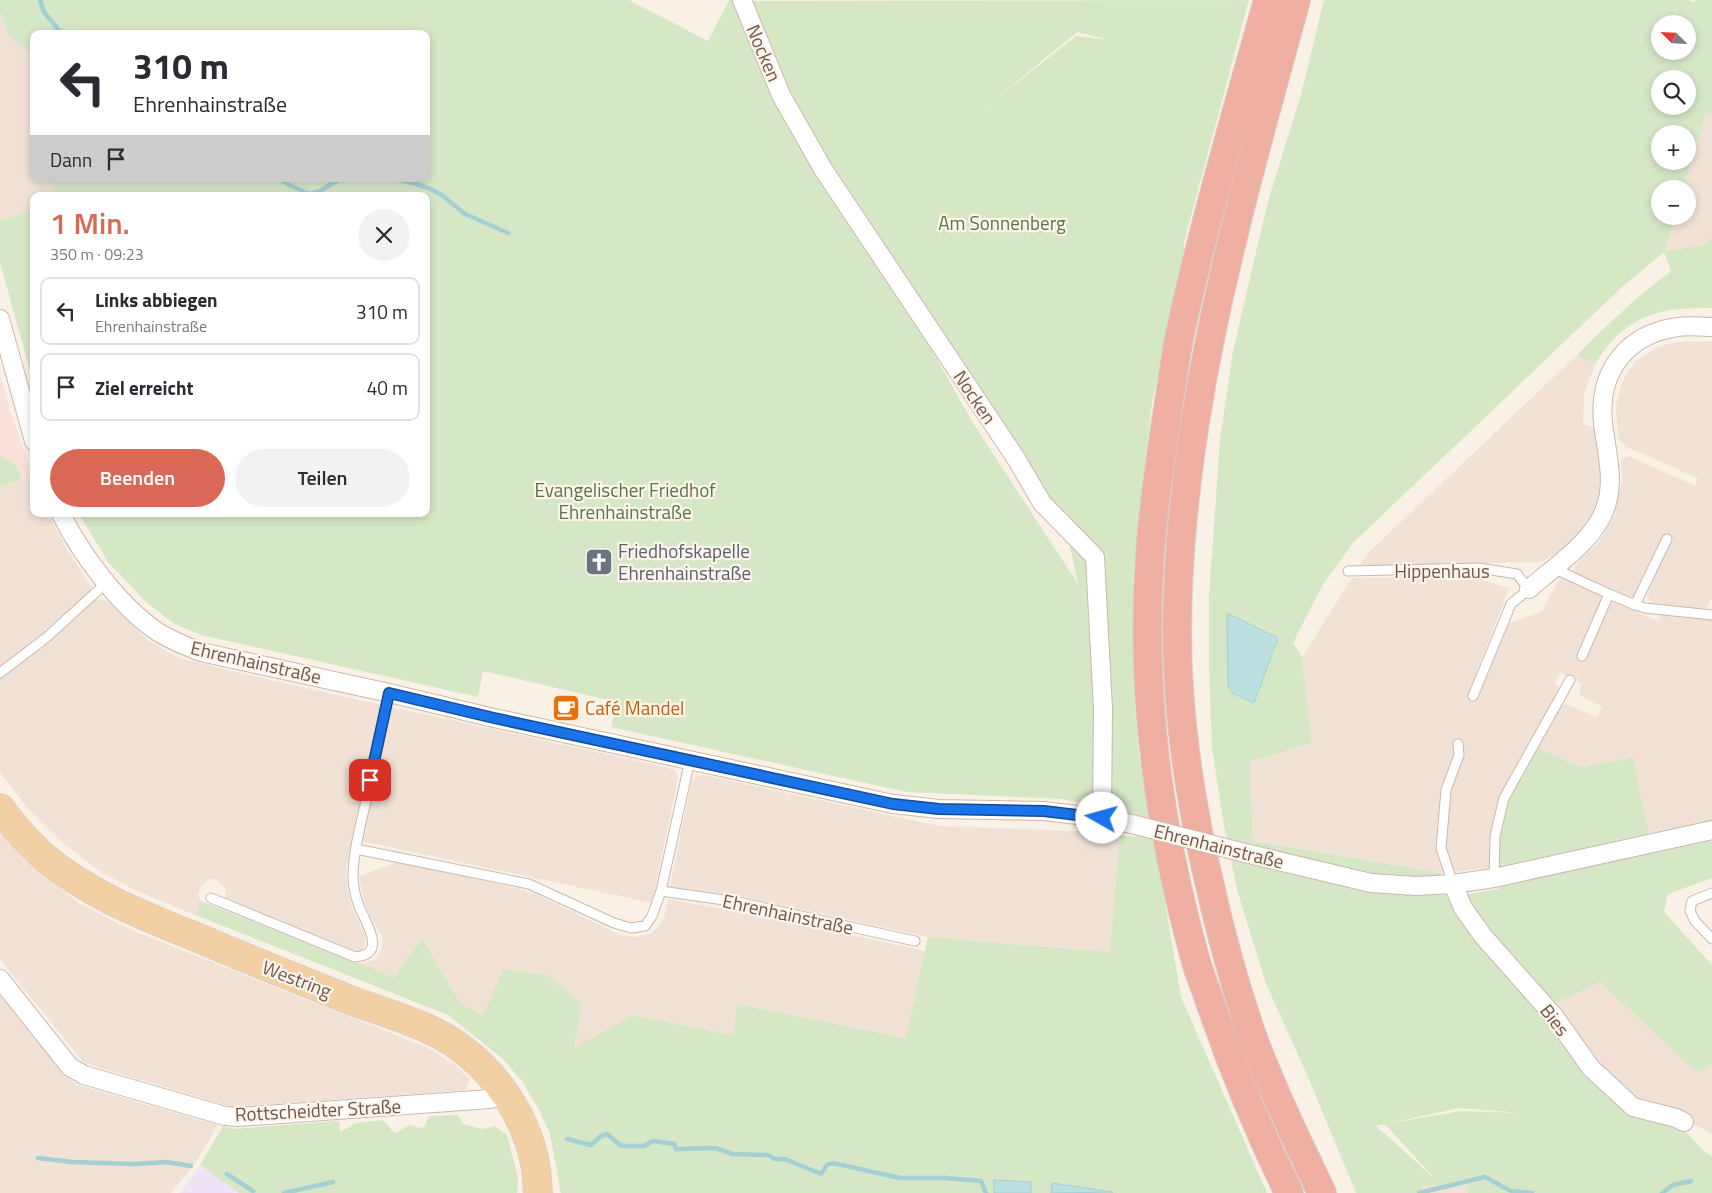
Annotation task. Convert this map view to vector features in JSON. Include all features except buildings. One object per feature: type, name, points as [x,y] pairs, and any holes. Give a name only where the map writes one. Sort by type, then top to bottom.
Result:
[{"type":"highway","points":[[1268,0],[1210,210],[1180,337],[1161,455],[1150,555],[1148,633],[1150,701],[1159,790],[1173,866],[1195,959],[1226,1051],[1267,1148],[1289,1193]]},
{"type":"highway","points":[[1296,0],[1238,216],[1210,338],[1189,463],[1180,554],[1177,631],[1180,698],[1189,784],[1203,858],[1226,954],[1255,1042],[1322,1193]]},
{"type":"main road","name":"Westring","points":[[0,808],[41,855],[88,888],[109,900],[274,970],[428,1030],[457,1045],[488,1073],[507,1096],[527,1136],[535,1164],[538,1193]]},
{"type":"street","name":"Nocken","points":[[742,0],[781,95],[823,169],[1017,460],[1042,503],[1095,557],[1103,709],[1102,818]]},
{"type":"street","points":[[0,319],[30,427]]},
{"type":"street","points":[[1529,588],[1588,537],[1599,522],[1606,507],[1610,491],[1610,472],[1602,402],[1605,384],[1615,363],[1635,343],[1659,331],[1680,327],[1712,328]]},
{"type":"street","name":"Ehrenhainstraße","points":[[62,517],[73,538],[106,583],[134,612],[155,630],[188,647],[479,715],[893,804],[939,809],[1044,811],[1102,818],[1371,882],[1416,886],[1452,884],[1494,878],[1712,830]]},
{"type":"street","name":"Bies","points":[[1452,884],[1463,908],[1483,936],[1554,1016],[1591,1068],[1633,1107],[1676,1118],[1684,1122]]},
{"type":"street","name":"Rottscheidter Straße","points":[[0,979],[70,1067],[84,1075],[225,1116],[238,1117],[296,1113],[490,1099],[507,1096]]},
{"type":"lane","points":[[1636,605],[1667,539]]},
{"type":"lane","name":"Hippenhaus","points":[[1348,571],[1479,568],[1517,574],[1529,588]]},
{"type":"lane","points":[[1552,568],[1645,608],[1712,615]]},
{"type":"lane","points":[[0,673],[47,638],[106,583]]},
{"type":"lane","points":[[1473,696],[1511,604],[1529,588]]},
{"type":"lane","points":[[1582,656],[1609,594]]},
{"type":"lane","points":[[1494,878],[1495,836],[1504,798],[1570,680]]},
{"type":"lane","points":[[211,898],[355,957],[364,956],[370,952],[373,946],[373,939],[358,904],[353,878],[354,862],[389,693]]},
{"type":"lane","points":[[1452,884],[1441,848],[1446,790],[1459,755],[1458,744]]},
{"type":"lane","points":[[356,849],[529,884],[614,923],[631,928],[645,926],[652,916],[661,891],[690,760]]},
{"type":"lane","name":"Ehrenhainstraße","points":[[661,891],[738,902],[915,941]]},
{"type":"lane","points":[[1712,893],[1692,901],[1690,911],[1695,921],[1712,939]]},
{"type":"shaded area","points":[[0,12],[9,37],[30,52],[30,182],[59,182],[52,192],[30,192],[30,212],[0,220]]},
{"type":"shaded area","points":[[1706,113],[1712,114],[1712,236],[1704,245],[1665,251],[1672,225],[1696,225],[1696,180],[1686,180],[1689,170],[1696,170],[1696,146]]},
{"type":"shaded area","points":[[1712,341],[1712,597],[1708,606],[1703,610],[1665,608],[1651,602],[1647,596],[1660,564],[1655,561],[1636,595],[1631,597],[1626,597],[1575,574],[1574,567],[1600,541],[1614,516],[1622,481],[1621,460],[1629,456],[1695,486],[1697,478],[1627,447],[1618,438],[1616,407],[1621,385],[1626,374],[1636,361],[1647,353],[1661,346],[1677,342]]},
{"type":"shaded area","points":[[1577,355],[1595,364],[1584,394],[1583,424],[1597,428],[1602,484],[1595,509],[1580,534],[1542,562],[1359,566],[1367,554]]},
{"type":"shaded area","points":[[0,374],[9,408],[30,467],[30,476],[22,479],[16,466],[0,455]]},
{"type":"shaded area","points":[[30,476],[30,517],[50,517],[66,548],[92,588],[91,592],[72,611],[0,671],[0,487]]},
{"type":"shaded area","points":[[1472,577],[1509,588],[1473,682],[1479,686],[1505,625],[1542,611],[1560,579],[1564,578],[1603,599],[1587,654],[1613,602],[1658,621],[1661,614],[1712,620],[1712,819],[1649,835],[1633,757],[1582,767],[1537,748],[1561,705],[1566,704],[1597,717],[1602,707],[1579,695],[1581,684],[1576,681],[1578,678],[1570,674],[1569,677],[1560,673],[1554,683],[1560,690],[1500,795],[1492,826],[1489,868],[1442,873],[1253,841],[1250,762],[1312,743],[1302,657],[1352,578]]},
{"type":"shaded area","points":[[99,599],[107,601],[149,641],[179,658],[382,705],[353,839],[350,862],[346,862],[351,906],[365,935],[366,943],[362,950],[349,952],[224,901],[226,889],[217,880],[210,879],[204,882],[200,888],[198,895],[201,901],[195,915],[137,891],[101,872],[64,844],[30,811],[4,778],[0,772],[0,678],[45,645],[94,601]]},
{"type":"shaded area","points":[[391,707],[670,768],[676,771],[678,778],[652,903],[362,841]]},
{"type":"shaded area","points":[[703,775],[939,826],[1078,831],[1120,836],[1110,952],[928,937],[739,896],[670,887],[691,783],[696,777]]},
{"type":"shaded area","points":[[0,831],[23,859],[79,903],[129,929],[426,1047],[454,1064],[470,1079],[466,1090],[232,1107],[84,1063],[0,959]]},
{"type":"shaded area","points":[[398,862],[512,887],[535,894],[621,935],[636,937],[652,933],[664,918],[668,899],[782,920],[925,951],[907,1038],[737,1004],[733,1035],[633,1015],[574,1048],[483,1017],[460,1003],[422,938],[395,977],[354,962],[361,964],[374,960],[379,955],[383,943],[382,936],[365,904],[359,876]]},
{"type":"shaded area","points":[[1600,982],[1697,1073],[1712,1065],[1712,1135],[1685,1118],[1635,1106],[1596,1067],[1552,1005]]},
{"type":"shaded area","points":[[0,995],[64,1075],[71,1081],[81,1086],[218,1125],[194,1165],[171,1193],[0,1193]]},
{"type":"shaded area","points":[[200,1165],[239,1193],[180,1193]]},
{"type":"shaded area","points":[[1467,1185],[1468,1193],[1422,1193],[1422,1186]]},
{"type":"green space","points":[[0,0],[629,0],[708,41],[729,0],[734,0],[813,161],[911,313],[973,423],[1078,584],[1063,515],[1061,517],[825,165],[783,93],[749,1],[1249,0],[1184,242],[1184,255],[1152,402],[1133,578],[1134,695],[1139,756],[1151,818],[1063,799],[906,792],[611,727],[617,702],[483,671],[478,697],[201,635],[174,624],[145,601],[108,562],[81,517],[430,517],[430,192],[52,192],[54,187],[59,182],[430,182],[430,30],[30,30],[30,52],[9,37],[0,12]],"holes":[[[1077,32],[1109,40],[1076,36],[989,105]]]},
{"type":"green space","points":[[1324,0],[1689,0],[1694,3],[1696,0],[1712,0],[1712,114],[1706,113],[1696,146],[1696,125],[1651,125],[1651,170],[1689,170],[1686,180],[1651,180],[1651,225],[1672,225],[1665,251],[1704,245],[1712,236],[1712,308],[1675,310],[1644,318],[1618,335],[1595,364],[1577,355],[1645,291],[1671,271],[1664,252],[1621,288],[1353,543],[1322,586],[1293,643],[1302,657],[1312,743],[1250,762],[1253,841],[1442,873],[1451,897],[1498,889],[1498,843],[1506,806],[1537,748],[1582,767],[1633,757],[1649,835],[1712,819],[1712,878],[1668,894],[1664,912],[1712,965],[1712,1065],[1697,1073],[1600,982],[1552,1005],[1589,1074],[1679,1125],[1705,1152],[1712,1156],[1712,1193],[1468,1193],[1467,1185],[1422,1186],[1422,1193],[1356,1193],[1305,1070],[1266,984],[1237,890],[1223,820],[1212,748],[1209,597],[1220,439],[1233,351],[1268,201],[1300,98]],"holes":[[[1459,1108],[1522,1113],[1461,1111],[1386,1124]],[[1385,1124],[1435,1179],[1376,1126]]]},
{"type":"green space","points":[[30,212],[30,371],[0,263],[0,220]]},
{"type":"green space","points":[[0,455],[16,466],[22,479],[0,487]]},
{"type":"green space","points":[[1120,836],[1154,837],[1181,997],[1267,1193],[561,1193],[550,1134],[538,1108],[522,1081],[502,1058],[448,1015],[195,915],[201,901],[394,977],[422,938],[460,1003],[483,1016],[503,970],[548,975],[582,1004],[574,1048],[633,1015],[733,1035],[737,1004],[906,1038],[928,937],[1110,952]]},
{"type":"green space","points":[[458,1115],[463,1124],[483,1129],[495,1126],[507,1135],[518,1177],[517,1193],[239,1193],[200,1165],[223,1126],[232,1129],[339,1121],[340,1132],[356,1123],[383,1120],[395,1134],[409,1125],[423,1128],[429,1116]]},
{"type":"water","points":[[1227,613],[1278,638],[1254,703],[1232,693],[1228,685]]},
{"type":"water","points":[[994,1180],[1031,1182],[1031,1193],[994,1193]]},
{"type":"water","points":[[1052,1183],[1113,1192],[1051,1193]]},
{"type":"waterway","points":[[40,0],[44,12],[59,30]]},
{"type":"waterway","points":[[284,182],[305,192]]},
{"type":"waterway","points":[[317,192],[335,182]]},
{"type":"waterway","points":[[408,182],[431,189],[465,214],[508,233]]},
{"type":"waterway","points":[[567,1139],[591,1145],[601,1136],[607,1134],[624,1146],[644,1146],[653,1141],[674,1144],[676,1149],[715,1148],[733,1154],[768,1155],[775,1159],[785,1159],[821,1174],[827,1165],[833,1163],[900,1178],[945,1178],[981,1181],[986,1193]]},
{"type":"waterway","points":[[38,1158],[72,1162],[135,1164],[166,1162],[191,1166]]},
{"type":"waterway","points":[[227,1174],[253,1191]]},
{"type":"waterway","points":[[1419,1193],[1485,1177],[1511,1191],[1532,1193]]},
{"type":"waterway","points":[[1662,1193],[1673,1185],[1691,1181]]},
{"type":"waterway","points":[[284,1193],[333,1182]]},
{"type":"place","name":"Friedhofskapelle Ehrenhainstraße","points":[[599,562]]},
{"type":"place","name":"Café Mandel","points":[[566,708]]},
{"type":"route","points":[[370,780],[389,693],[494,718],[893,804],[939,809],[1044,811],[1102,818]]},
{"type":"park label","name":"Am Sonnenberg","points":[[1002,223]]},
{"type":"park label","name":"Evangelischer Friedhof Ehrenhainstraße","points":[[625,501]]}]
